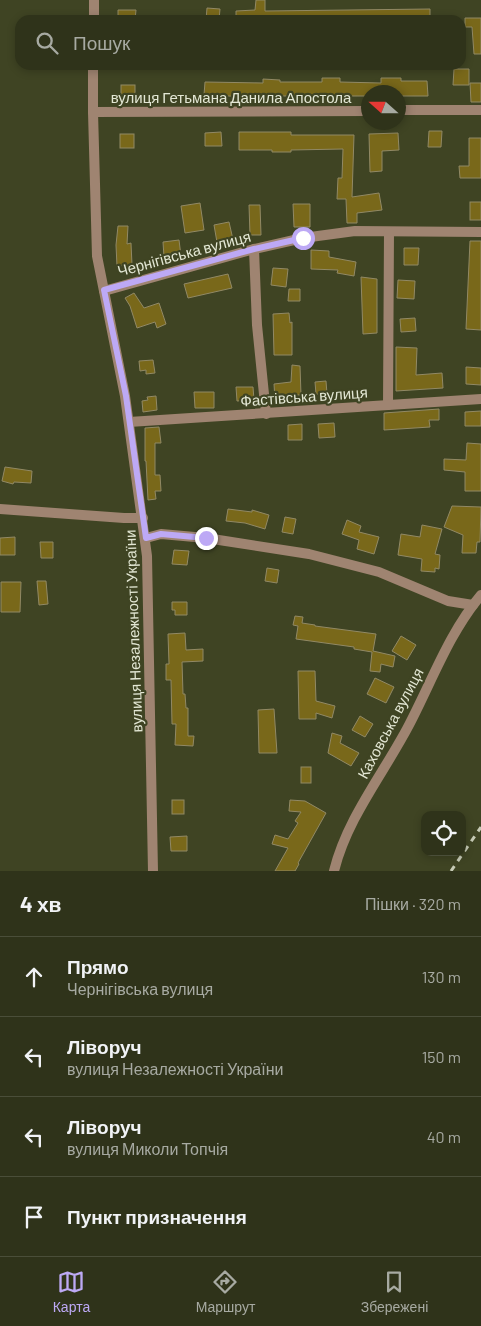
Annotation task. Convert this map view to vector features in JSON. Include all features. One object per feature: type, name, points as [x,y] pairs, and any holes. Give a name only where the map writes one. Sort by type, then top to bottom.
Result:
[{"type":"street","points":[[94,0],[94,15]]},
{"type":"street","name":"вулиця Незалежності України","points":[[93,70],[97,256],[126,396],[146,538],[152,737],[153,871]]},
{"type":"street","points":[[406,110],[481,110]]},
{"type":"street","name":"вулиця Гетьмана Данила Апостола","points":[[93,112],[361,111]]},
{"type":"street","name":"Чернігівська вулиця","points":[[104,290],[254,249],[303,238],[355,231],[433,230],[481,232]]},
{"type":"street","points":[[388,405],[389,232]]},
{"type":"street","points":[[254,249],[257,325],[266,414]]},
{"type":"street","name":"Фастівська вулиця","points":[[129,422],[481,399]]},
{"type":"street","points":[[0,509],[143,518]]},
{"type":"street","points":[[146,538],[161,534],[206,538],[309,554],[379,572],[448,601],[473,605]]},
{"type":"street","name":"Каховська вулиця","points":[[334,871],[336,861],[358,812],[408,726],[452,637],[481,594]]},
{"type":"building","points":[[256,0],[265,0],[265,11],[430,9],[430,15],[236,15],[236,11],[255,10]]},
{"type":"building","points":[[207,8],[220,9],[219,15],[206,15]]},
{"type":"building","points":[[118,10],[136,10],[136,15],[118,15]]},
{"type":"building","points":[[466,18],[481,18],[481,54],[474,54],[472,27],[466,27]]},
{"type":"building","points":[[469,69],[469,85],[453,85],[454,70]]},
{"type":"building","points":[[322,78],[340,78],[340,82],[381,83],[381,78],[401,78],[401,81],[427,81],[428,96],[406,96],[406,85],[361,85],[361,96],[252,97],[204,95],[205,82],[263,83],[263,79],[280,80],[280,82],[322,82]]},
{"type":"building","points":[[470,83],[481,83],[481,102],[471,102]]},
{"type":"building","points":[[121,85],[135,85],[135,98],[121,98]]},
{"type":"building","points":[[429,131],[442,131],[441,147],[428,147]]},
{"type":"building","points":[[221,132],[222,146],[205,146],[205,133]]},
{"type":"building","points":[[239,132],[291,132],[291,135],[354,135],[352,197],[379,193],[382,210],[357,213],[357,223],[347,223],[346,199],[337,199],[338,178],[342,178],[343,149],[291,150],[291,152],[239,150]]},
{"type":"building","points":[[398,133],[399,150],[382,151],[382,171],[370,172],[369,134]]},
{"type":"building","points":[[120,134],[134,134],[134,148],[120,148]]},
{"type":"building","points":[[469,138],[481,138],[481,178],[460,178],[459,166],[469,166]]},
{"type":"building","points":[[470,202],[481,202],[481,220],[470,220]]},
{"type":"building","points":[[200,203],[204,230],[185,233],[181,206]]},
{"type":"building","points":[[293,204],[310,204],[310,227],[294,227]]},
{"type":"building","points":[[249,205],[260,205],[261,235],[250,235]]},
{"type":"building","points":[[229,222],[234,244],[218,248],[214,225]]},
{"type":"building","points":[[118,226],[128,226],[127,244],[131,243],[132,265],[117,266],[116,245]]},
{"type":"building","points":[[179,240],[181,256],[164,257],[163,242]]},
{"type":"building","points":[[470,241],[481,241],[481,330],[466,329]]},
{"type":"building","points":[[404,248],[419,248],[418,265],[404,265]]},
{"type":"building","points":[[311,250],[329,251],[329,257],[356,262],[354,276],[337,273],[338,270],[311,269]]},
{"type":"building","points":[[273,268],[288,269],[286,287],[271,285]]},
{"type":"building","points":[[228,274],[232,288],[188,298],[184,284]]},
{"type":"building","points":[[361,277],[377,279],[377,333],[363,334]]},
{"type":"building","points":[[398,280],[415,281],[414,299],[397,298]]},
{"type":"building","points":[[289,289],[300,289],[300,301],[288,301]]},
{"type":"building","points":[[134,293],[144,308],[159,303],[166,324],[157,328],[155,322],[137,328],[130,306],[125,298]]},
{"type":"building","points":[[289,313],[290,323],[292,322],[292,355],[274,355],[273,314]]},
{"type":"building","points":[[415,318],[416,331],[401,332],[400,319]]},
{"type":"building","points":[[396,347],[417,348],[416,375],[442,373],[443,388],[396,391]]},
{"type":"building","points":[[153,360],[155,373],[146,374],[146,370],[140,371],[139,361]]},
{"type":"building","points":[[292,365],[300,366],[301,395],[293,395],[293,398],[275,400],[274,384],[291,382]]},
{"type":"building","points":[[466,367],[481,368],[481,385],[466,384]]},
{"type":"building","points":[[326,381],[327,394],[316,394],[315,382]]},
{"type":"building","points":[[236,387],[253,387],[254,400],[237,401]]},
{"type":"building","points":[[194,392],[214,392],[214,408],[195,408]]},
{"type":"building","points":[[156,396],[157,410],[143,412],[142,401],[148,400],[147,397]]},
{"type":"building","points":[[439,409],[439,420],[429,420],[430,427],[384,430],[384,413]]},
{"type":"building","points":[[481,411],[481,426],[465,426],[465,412]]},
{"type":"building","points":[[334,423],[335,437],[319,438],[318,424]]},
{"type":"building","points":[[302,424],[302,440],[288,440],[288,425]]},
{"type":"building","points":[[159,427],[161,443],[155,443],[155,475],[160,475],[161,491],[155,491],[156,499],[148,500],[145,428]]},
{"type":"building","points":[[467,443],[481,444],[481,491],[465,491],[465,472],[444,470],[444,459],[466,460]]},
{"type":"building","points":[[5,467],[32,471],[31,483],[14,482],[13,484],[2,481]]},
{"type":"building","points":[[452,506],[481,507],[480,542],[477,542],[476,553],[462,553],[463,535],[444,527]]},
{"type":"building","points":[[228,509],[252,512],[252,510],[269,515],[265,529],[245,523],[226,521]]},
{"type":"building","points":[[285,517],[296,519],[293,534],[282,532]]},
{"type":"building","points":[[347,520],[361,526],[359,532],[379,537],[374,554],[357,549],[359,540],[342,534]]},
{"type":"building","points":[[422,525],[442,529],[435,554],[440,555],[439,569],[435,568],[435,572],[421,571],[422,559],[398,555],[401,534],[420,537]]},
{"type":"building","points":[[15,537],[15,555],[0,555],[0,538]]},
{"type":"building","points":[[40,542],[53,542],[53,558],[41,558]]},
{"type":"building","points":[[174,550],[189,551],[187,565],[172,564]]},
{"type":"building","points":[[267,568],[279,570],[277,583],[265,581]]},
{"type":"building","points":[[37,581],[46,581],[48,604],[39,605]]},
{"type":"building","points":[[1,582],[21,582],[20,612],[1,612]]},
{"type":"building","points":[[172,602],[187,602],[187,615],[175,615],[175,610],[172,610]]},
{"type":"building","points":[[295,616],[303,617],[302,623],[315,626],[376,634],[373,651],[395,656],[393,667],[381,664],[380,672],[370,671],[372,652],[354,649],[354,647],[296,639],[298,626],[293,625]]},
{"type":"building","points":[[185,633],[186,650],[203,649],[203,661],[182,662],[183,694],[185,694],[186,708],[188,708],[188,736],[194,736],[193,746],[175,745],[176,724],[172,724],[171,680],[166,680],[166,664],[169,664],[168,634]]},
{"type":"building","points":[[401,636],[416,645],[407,660],[392,651]]},
{"type":"building","points":[[298,671],[315,671],[316,701],[335,706],[332,718],[316,713],[316,719],[299,719]]},
{"type":"building","points":[[375,678],[394,687],[386,703],[367,694]]},
{"type":"building","points":[[274,709],[277,753],[259,753],[258,710]]},
{"type":"building","points":[[360,716],[373,724],[365,737],[352,730]]},
{"type":"building","points":[[332,733],[342,736],[340,743],[359,753],[351,766],[328,753]]},
{"type":"building","points":[[301,767],[311,767],[311,783],[301,783]]},
{"type":"building","points":[[172,800],[184,800],[184,814],[172,814]]},
{"type":"building","points":[[290,800],[305,801],[326,813],[295,871],[275,871],[288,848],[272,844],[275,835],[288,839],[298,823],[295,821],[301,812],[289,811]]},
{"type":"building","points":[[187,836],[187,851],[171,851],[170,837]]},
{"type":"railway","points":[[451,871],[481,827]]},
{"type":"route","points":[[206,538],[161,534],[146,538],[126,396],[104,290],[254,249],[303,238]]}]
